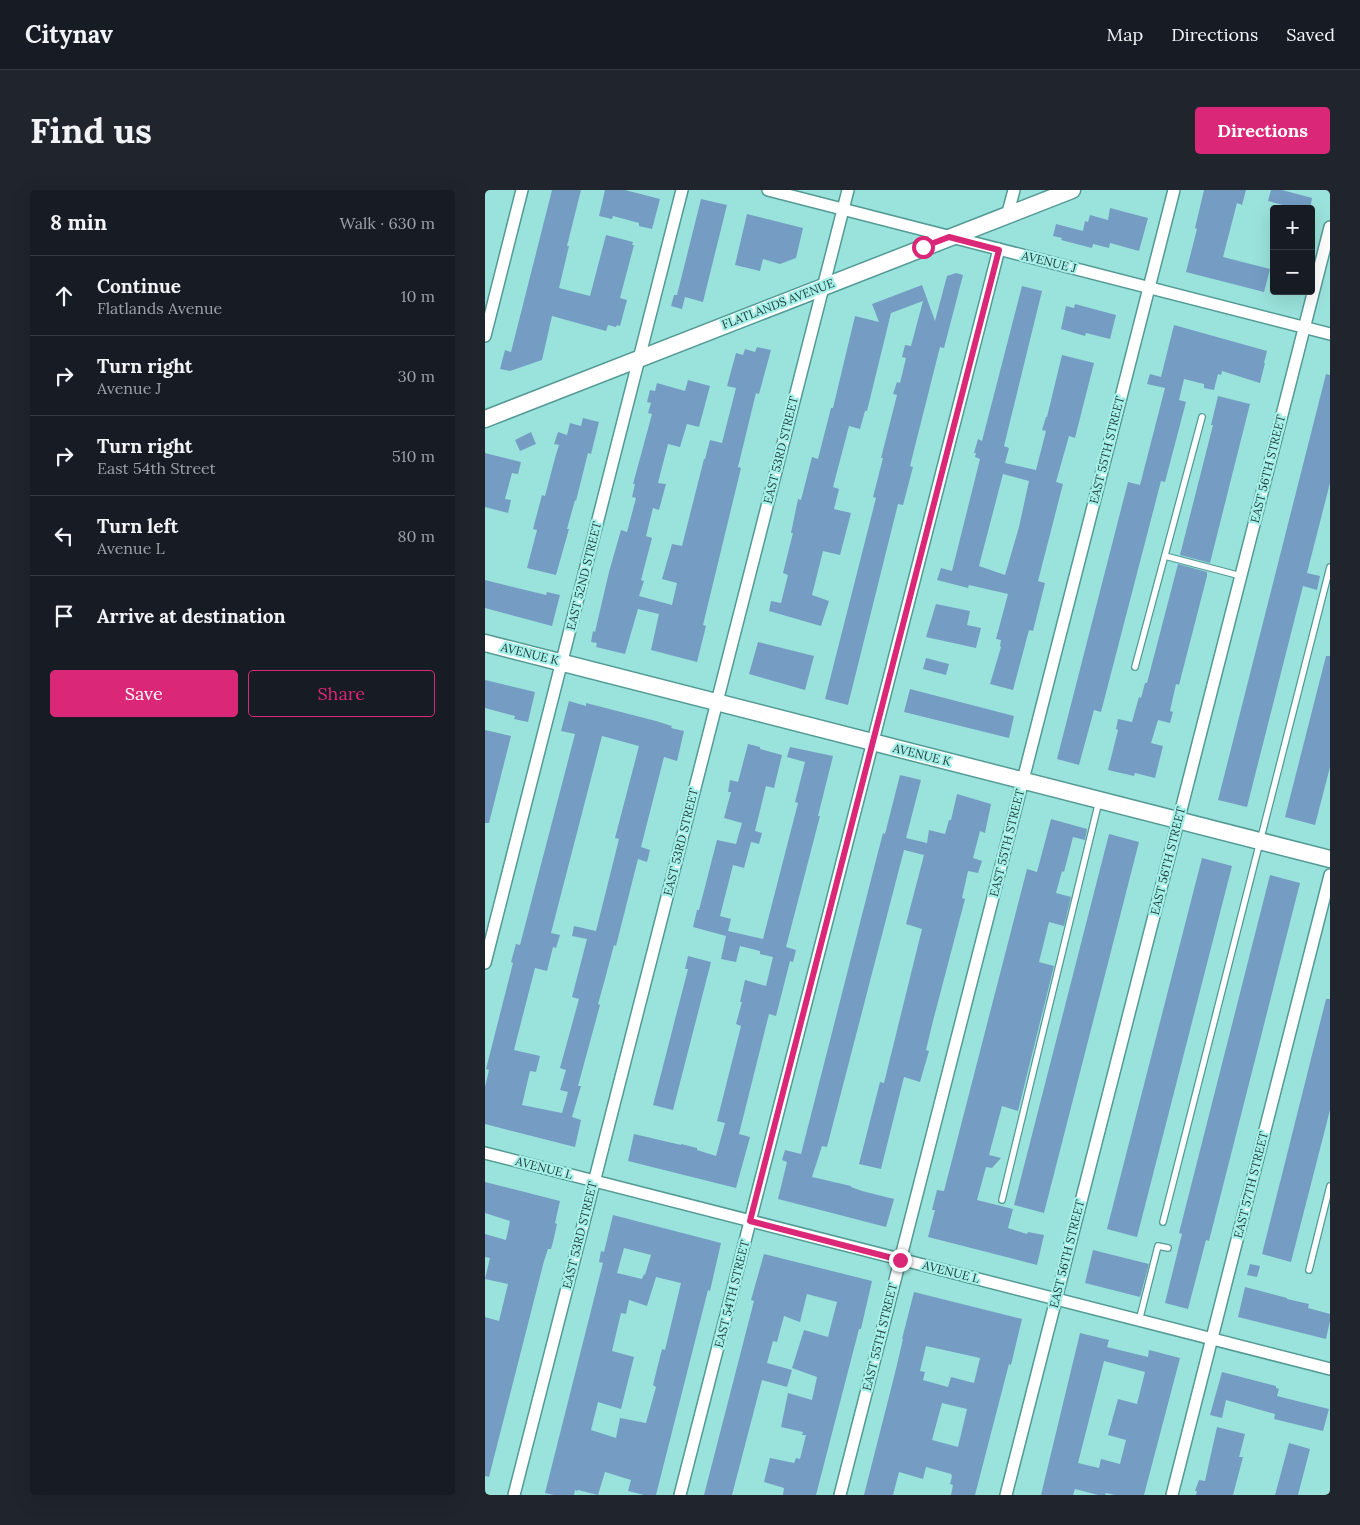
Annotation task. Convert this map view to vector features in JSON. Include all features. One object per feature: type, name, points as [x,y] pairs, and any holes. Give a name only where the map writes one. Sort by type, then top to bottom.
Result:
[{"type":"street","points":[[485,336],[522,190]]},
{"type":"street","name":"EAST 52ND STREET","points":[[485,963],[682,190]]},
{"type":"street","name":"AVENUE J","points":[[768,190],[1330,334]]},
{"type":"street","name":"EAST 53RD STREET","points":[[514,1495],[848,190]]},
{"type":"street","points":[[1007,216],[1014,190]]},
{"type":"street","name":"FLATLANDS AVENUE","points":[[485,419],[1072,190]]},
{"type":"street","name":"EAST 55TH STREET","points":[[840,1495],[1174,190]]},
{"type":"street","name":"EAST 56TH STREET","points":[[1006,1495],[1330,228]]},
{"type":"street","name":"EAST 54TH STREET","points":[[680,1495],[999,250]]},
{"type":"street","name":"AVENUE K","points":[[485,643],[1330,859]]},
{"type":"street","name":"EAST 57TH STREET","points":[[1172,1495],[1330,875]]},
{"type":"street","name":"AVENUE L","points":[[485,1153],[1330,1369]]},
{"type":"lane","points":[[1135,667],[1201,417]]},
{"type":"lane","points":[[1165,556],[1241,576]]},
{"type":"lane","points":[[1163,1222],[1330,567]]},
{"type":"lane","points":[[1002,1200],[1100,800]]},
{"type":"lane","points":[[1309,1270],[1330,1186]]},
{"type":"lane","points":[[1139,1320],[1158,1246],[1168,1248]]},
{"type":"building","points":[[552,190],[581,190],[559,288],[590,296],[606,235],[633,242],[632,245],[634,245],[620,298],[627,300],[620,326],[608,325],[606,331],[552,316],[542,360],[510,371],[500,369],[505,350],[511,352]]},
{"type":"building","points":[[605,190],[625,190],[660,199],[652,229],[639,226],[639,223],[613,216],[612,219],[599,216]]},
{"type":"building","points":[[1204,190],[1246,190],[1242,205],[1237,203],[1223,257],[1270,269],[1264,292],[1186,272],[1197,229],[1195,228]]},
{"type":"building","points":[[1271,190],[1282,190],[1312,198],[1311,205],[1282,205],[1268,201]]},
{"type":"building","points":[[701,199],[727,205],[703,302],[685,297],[682,309],[671,306],[674,295],[677,295]]},
{"type":"building","points":[[1110,208],[1148,218],[1139,251],[1110,243],[1109,248],[1093,244],[1092,248],[1053,236],[1056,224],[1083,231],[1085,221],[1088,222],[1090,215],[1108,220]]},
{"type":"building","points":[[747,214],[803,228],[796,258],[780,264],[763,259],[760,271],[735,265]]},
{"type":"building","points":[[956,273],[963,275],[944,348],[940,347],[910,466],[913,467],[903,505],[898,504],[848,705],[825,699],[876,498],[873,497],[897,395],[893,394],[897,382],[900,383],[906,358],[902,357],[905,345],[911,346],[923,301],[891,313],[867,411],[865,411],[860,429],[849,426],[833,487],[839,489],[834,509],[851,513],[840,555],[823,551],[812,595],[829,601],[821,626],[769,611],[771,601],[781,603],[788,575],[783,573],[793,533],[791,533],[798,499],[801,500],[812,457],[818,459],[831,408],[833,408],[855,316],[879,322],[872,304],[922,285],[935,321],[947,276]]},
{"type":"building","points":[[1022,286],[1042,291],[1004,446],[1009,448],[1005,463],[1036,470],[1046,431],[1042,430],[1062,355],[1094,363],[1075,438],[1069,436],[1056,482],[1063,484],[1038,581],[1045,583],[1033,631],[1029,630],[1013,690],[990,684],[1001,647],[1001,640],[996,639],[1008,594],[969,585],[968,588],[937,580],[941,568],[952,571],[980,459],[975,457],[976,453],[974,453],[978,439],[982,441]],"holes":[[[1003,474],[1029,481],[1019,527],[1005,575],[979,566]]]},
{"type":"building","points":[[1075,304],[1116,315],[1110,339],[1086,333],[1085,336],[1061,329],[1066,306],[1074,308]]},
{"type":"building","points":[[1174,325],[1267,351],[1265,363],[1260,383],[1222,371],[1221,375],[1218,374],[1214,390],[1204,388],[1204,384],[1184,379],[1179,400],[1186,402],[1165,482],[1161,481],[1101,712],[1094,710],[1079,765],[1057,759],[1128,482],[1140,485],[1165,388],[1147,384],[1150,374],[1161,377]]},
{"type":"building","points":[[757,347],[771,350],[759,394],[756,393],[738,467],[741,468],[703,625],[706,626],[697,662],[651,650],[659,614],[638,609],[625,654],[596,647],[597,643],[591,642],[593,631],[595,632],[621,530],[627,532],[636,498],[632,497],[635,484],[633,484],[652,414],[648,413],[651,403],[647,402],[650,390],[655,391],[657,383],[685,391],[688,380],[710,386],[699,427],[687,424],[680,447],[668,444],[658,483],[666,484],[659,510],[653,508],[646,536],[652,538],[641,580],[644,581],[639,596],[672,605],[677,583],[662,579],[672,544],[682,546],[710,440],[722,443],[736,388],[727,386],[736,353],[743,355],[745,349],[755,352]]},
{"type":"building","points":[[1326,374],[1330,375],[1330,483],[1307,573],[1320,576],[1317,590],[1303,586],[1247,807],[1218,800]]},
{"type":"building","points":[[1218,396],[1250,404],[1210,563],[1180,555],[1213,425],[1211,425]]},
{"type":"building","points":[[583,418],[599,422],[591,454],[588,453],[556,575],[527,568],[537,530],[533,529],[542,495],[545,496],[559,445],[554,444],[558,432],[567,435],[570,423],[581,426]]},
{"type":"building","points":[[531,432],[536,444],[520,451],[515,440]]},
{"type":"building","points":[[485,453],[521,462],[518,474],[512,473],[505,499],[511,500],[508,513],[485,507]]},
{"type":"building","points":[[1178,564],[1207,572],[1207,576],[1179,685],[1176,684],[1170,711],[1173,712],[1170,723],[1158,720],[1151,743],[1163,746],[1155,778],[1135,773],[1134,776],[1108,770],[1118,730],[1116,729],[1118,719],[1132,722],[1139,697],[1141,698],[1145,683],[1147,683]]},
{"type":"building","points":[[485,580],[546,595],[547,592],[560,595],[552,626],[485,608]]},
{"type":"building","points":[[936,604],[970,611],[967,625],[981,628],[976,648],[926,637]]},
{"type":"building","points":[[758,642],[814,656],[805,690],[749,674]]},
{"type":"building","points":[[1326,656],[1330,656],[1330,767],[1315,825],[1285,817]]},
{"type":"building","points":[[926,658],[949,664],[946,675],[923,669]]},
{"type":"building","points":[[485,680],[535,692],[528,722],[514,719],[515,716],[485,708]]},
{"type":"building","points":[[910,689],[1014,716],[1009,738],[904,712]]},
{"type":"building","points":[[569,701],[586,706],[586,703],[656,721],[672,726],[671,728],[684,731],[677,761],[664,757],[641,847],[650,850],[647,862],[638,859],[616,946],[614,945],[598,1004],[600,1005],[578,1086],[581,1086],[572,1117],[581,1120],[575,1147],[485,1124],[485,1087],[489,1070],[486,1069],[513,963],[511,962],[516,944],[520,945],[575,734],[561,731]],"holes":[[[602,736],[639,746],[615,838],[619,839],[596,931],[574,926],[572,936],[587,939],[572,997],[579,999],[560,1068],[566,1070],[560,1090],[568,1092],[562,1113],[522,1105],[530,1071],[536,1072],[540,1056],[514,1050],[535,968],[547,971],[553,947],[556,948],[560,935],[551,933]]]},
{"type":"building","points":[[485,730],[511,736],[489,823],[485,823]]},
{"type":"building","points":[[748,744],[782,755],[774,788],[766,786],[755,831],[762,833],[759,844],[751,842],[744,868],[733,865],[720,916],[731,919],[728,931],[763,939],[798,803],[795,802],[805,762],[787,757],[790,747],[833,756],[818,816],[820,816],[786,947],[796,950],[793,962],[790,961],[776,1016],[769,1014],[739,1134],[750,1137],[736,1188],[628,1161],[634,1134],[697,1148],[697,1150],[716,1156],[725,1123],[717,1121],[741,1026],[736,1024],[745,980],[766,986],[773,957],[760,954],[760,951],[740,946],[736,962],[721,959],[726,936],[693,927],[717,840],[736,844],[742,823],[724,818],[731,792],[728,792],[730,780],[738,782]]},
{"type":"building","points":[[900,775],[921,780],[906,838],[927,843],[929,830],[945,834],[949,820],[951,820],[957,794],[991,804],[985,833],[980,831],[973,858],[982,861],[978,873],[968,871],[962,898],[965,899],[933,1021],[926,1050],[929,1051],[920,1082],[904,1077],[881,1169],[859,1164],[880,1082],[884,1083],[922,929],[906,924],[924,855],[904,850],[827,1147],[822,1146],[812,1177],[894,1199],[886,1227],[778,1199],[787,1162],[782,1160],[785,1150],[801,1154],[883,833],[885,834]]},
{"type":"building","points":[[1051,819],[1087,829],[1085,840],[1073,837],[1064,872],[1062,871],[1056,893],[1071,897],[1064,926],[1049,922],[1039,962],[1054,966],[1018,1111],[1002,1106],[989,1155],[1001,1158],[992,1168],[986,1167],[977,1200],[1013,1209],[1008,1228],[1027,1234],[1028,1232],[1044,1235],[1037,1265],[928,1237],[935,1210],[932,1210],[937,1190],[944,1191],[1027,869],[1037,872]]},
{"type":"building","points":[[1109,834],[1139,842],[1044,1213],[1014,1205]]},
{"type":"building","points":[[1202,858],[1232,866],[1137,1237],[1107,1229]]},
{"type":"building","points":[[1270,875],[1300,883],[1209,1241],[1206,1240],[1188,1309],[1165,1303],[1182,1234],[1179,1233]]},
{"type":"building","points":[[688,956],[711,962],[673,1110],[653,1105],[688,969],[685,969]]},
{"type":"building","points":[[1326,999],[1330,999],[1330,1110],[1291,1262],[1262,1254]]},
{"type":"building","points":[[485,1182],[560,1201],[553,1242],[551,1249],[548,1249],[544,1261],[489,1477],[485,1476],[485,1317],[499,1321],[508,1284],[485,1279],[490,1258],[485,1257],[485,1234],[506,1240],[510,1221],[485,1213]]},
{"type":"building","points":[[613,1215],[721,1243],[656,1495],[644,1495],[628,1491],[631,1480],[605,1472],[598,1495],[578,1490],[575,1490],[574,1495],[545,1493],[603,1263],[599,1262],[601,1251],[604,1252]],"holes":[[[624,1248],[651,1255],[642,1279],[617,1273]],[[656,1277],[681,1283],[665,1350],[662,1349],[653,1385],[656,1387],[646,1423],[620,1418],[616,1438],[591,1430],[598,1402],[621,1409],[634,1357],[612,1351],[621,1313],[626,1314],[629,1300],[647,1306]]]},
{"type":"building","points":[[1093,1250],[1149,1264],[1140,1297],[1085,1283]]},
{"type":"building","points":[[764,1254],[872,1281],[861,1329],[859,1329],[816,1495],[783,1495],[784,1488],[764,1482],[770,1458],[794,1463],[796,1458],[800,1459],[806,1435],[802,1435],[803,1432],[781,1427],[788,1393],[812,1400],[817,1377],[792,1368],[804,1330],[828,1337],[837,1302],[807,1294],[800,1322],[784,1316],[777,1342],[773,1341],[767,1363],[792,1370],[787,1387],[762,1380],[732,1495],[704,1495],[754,1301],[751,1300]]},
{"type":"building","points":[[1250,1264],[1260,1266],[1257,1277],[1247,1275]]},
{"type":"building","points":[[1245,1287],[1309,1304],[1308,1308],[1330,1314],[1326,1339],[1238,1317]]},
{"type":"building","points":[[914,1292],[1022,1319],[975,1495],[951,1495],[953,1485],[950,1484],[951,1474],[926,1467],[923,1479],[899,1472],[893,1495],[864,1495]],"holes":[[[926,1346],[980,1358],[974,1383],[951,1377],[948,1387],[923,1380],[925,1372],[920,1371]],[[942,1403],[967,1409],[958,1447],[932,1440]]]},
{"type":"building","points":[[1080,1333],[1109,1340],[1107,1347],[1148,1357],[1149,1350],[1180,1358],[1144,1495],[1115,1495],[1106,1493],[1105,1495],[1098,1495],[1075,1489],[1073,1495],[1041,1495]],"holes":[[[1104,1361],[1145,1372],[1137,1404],[1118,1399],[1108,1435],[1126,1440],[1120,1464],[1101,1459],[1099,1468],[1078,1463]]]},
{"type":"building","points":[[1222,1372],[1276,1386],[1279,1389],[1277,1396],[1329,1409],[1323,1431],[1274,1419],[1275,1414],[1226,1400],[1222,1418],[1210,1415]]},
{"type":"building","points":[[1217,1427],[1245,1434],[1239,1457],[1243,1457],[1233,1495],[1196,1495],[1197,1491],[1195,1491],[1199,1480],[1205,1481]]},
{"type":"building","points":[[1289,1443],[1310,1449],[1298,1495],[1275,1495]]},
{"type":"route","points":[[900,1260],[750,1221],[999,250],[949,237],[923,247]]}]
